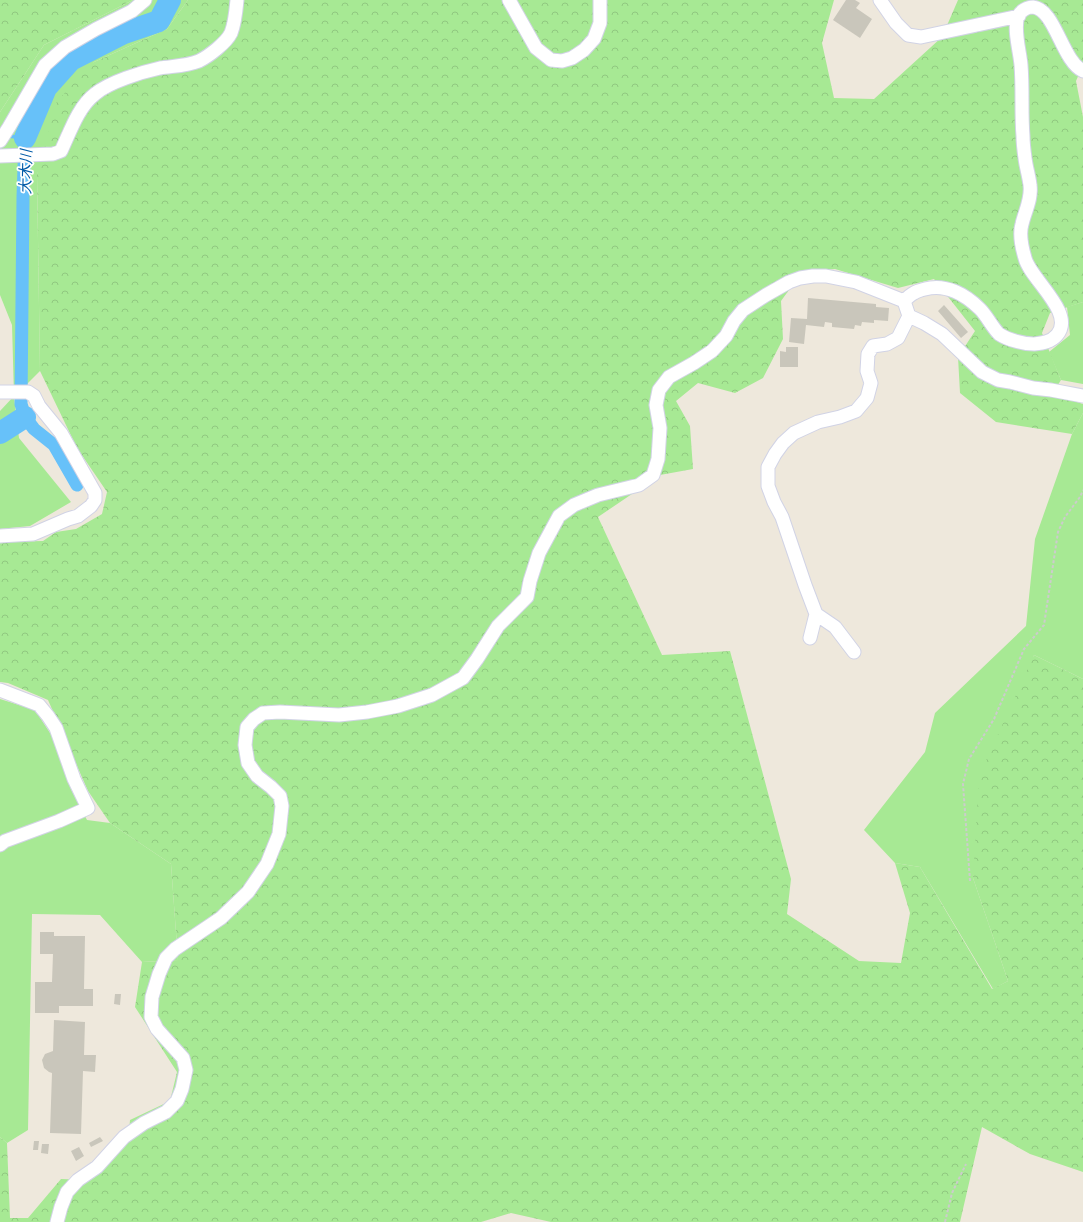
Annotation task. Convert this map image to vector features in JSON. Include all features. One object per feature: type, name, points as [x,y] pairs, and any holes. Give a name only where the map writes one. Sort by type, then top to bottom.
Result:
[{"type":"street","points":[[0,141],[10,127],[45,65],[65,47],[132,11],[145,0]]},
{"type":"street","points":[[5,156],[53,154],[61,151],[79,113],[96,92],[125,78],[141,73],[199,61],[224,43],[231,33],[237,0]]},
{"type":"street","points":[[509,0],[536,48],[552,60],[562,61],[572,58],[584,50],[594,39],[600,23],[600,0]]},
{"type":"street","points":[[880,0],[896,23],[908,35],[921,36],[1018,16],[1025,9],[1034,7],[1043,11],[1051,22],[1070,58],[1080,70],[1083,71]]},
{"type":"street","points":[[904,301],[914,292],[929,288],[948,288],[966,297],[981,310],[1000,334],[1016,342],[1031,344],[1042,343],[1052,340],[1058,334],[1061,325],[1060,316],[1055,304],[1032,273],[1025,260],[1022,243],[1021,225],[1030,202],[1030,186],[1023,135],[1021,66],[1016,28],[1018,16]]},
{"type":"street","points":[[57,1222],[67,1192],[78,1180],[97,1167],[124,1136],[144,1123],[166,1112],[177,1101],[182,1089],[186,1070],[183,1058],[161,1034],[151,1017],[152,997],[158,974],[166,958],[175,949],[221,918],[248,892],[267,864],[279,834],[282,806],[280,796],[257,776],[248,763],[245,745],[247,727],[250,723],[263,713],[280,712],[339,715],[367,712],[398,706],[432,695],[463,678],[498,626],[527,597],[530,581],[539,553],[559,516],[574,505],[598,496],[639,485],[653,475],[658,459],[660,428],[656,405],[659,390],[669,377],[712,351],[726,336],[734,321],[743,310],[755,302],[788,282],[800,278],[826,276],[856,282],[904,301],[909,316],[898,338],[887,344],[873,346],[868,354],[867,371],[871,383],[867,398],[856,411],[840,417],[818,422],[794,433],[783,443],[768,467],[768,486],[782,517],[816,614],[810,638]]},
{"type":"street","points":[[909,316],[942,334],[982,372],[998,380],[1033,388],[1083,396]]},
{"type":"street","points":[[0,536],[33,534],[78,516],[91,506],[95,500],[95,493],[61,433],[39,406],[34,396],[28,392],[6,392]]},
{"type":"street","points":[[816,614],[835,627],[854,652]]},
{"type":"street","points":[[0,690],[39,705],[48,716],[56,728],[74,779],[88,808],[0,844]]},
{"type":"path","points":[[970,881],[963,784],[969,759],[994,720],[1024,649],[1044,624],[1058,532],[1065,517],[1080,497],[1083,490]]},
{"type":"path","points":[[945,1222],[952,1193],[966,1164]]},
{"type":"green space","points":[[0,0],[133,0],[44,45],[0,112]]},
{"type":"green space","points":[[133,0],[188,0],[167,29],[94,62],[37,174],[40,371],[14,397],[19,438],[71,502],[30,526],[0,529],[0,411],[14,396],[12,325],[0,295],[0,112],[44,45]]},
{"type":"green space","points":[[188,0],[834,0],[822,43],[834,98],[874,99],[942,37],[958,0],[1083,0],[1083,65],[1076,81],[1083,117],[1083,302],[1050,313],[1042,333],[1061,380],[1052,394],[1083,404],[1083,413],[1072,434],[996,422],[960,393],[958,357],[975,331],[934,279],[898,288],[835,269],[802,272],[781,301],[783,339],[763,378],[735,393],[698,383],[676,401],[690,426],[693,469],[660,475],[598,517],[662,655],[730,651],[791,879],[787,914],[859,961],[901,963],[910,913],[895,863],[920,867],[992,989],[1008,981],[973,878],[979,776],[1034,655],[1083,679],[1083,1172],[1030,1154],[982,1127],[960,1222],[551,1222],[511,1213],[481,1222],[0,1222],[0,1137],[7,1143],[10,1218],[28,1218],[61,1179],[88,1180],[128,1143],[130,1120],[170,1101],[177,1072],[135,1007],[142,962],[178,960],[171,864],[110,823],[88,791],[48,700],[8,683],[0,682],[0,542],[43,541],[56,532],[76,529],[102,514],[107,492],[77,448],[40,371],[37,174],[57,101],[94,62],[167,29]]},
{"type":"green space","points":[[1083,302],[1083,384],[1061,380],[1049,352],[1070,335],[1067,307]]},
{"type":"green space","points":[[1083,413],[1083,679],[1034,655],[973,878],[1008,981],[993,989],[920,867],[895,863],[864,830],[925,752],[935,713],[1026,626],[1035,539],[1072,434]]},
{"type":"green space","points":[[0,699],[35,710],[52,736],[71,789],[87,820],[110,823],[171,864],[178,960],[142,962],[100,915],[32,914],[28,1130],[7,1143],[0,1137]]},
{"type":"building","points":[[846,0],[855,0],[860,3],[856,8],[872,19],[860,38],[833,20]]},
{"type":"building","points":[[808,298],[876,304],[876,307],[889,308],[888,321],[874,320],[874,323],[862,322],[861,326],[855,325],[854,329],[832,327],[832,323],[825,322],[824,327],[806,325],[804,344],[789,342],[791,318],[807,319]]},
{"type":"building","points":[[944,305],[968,332],[961,338],[938,311]]},
{"type":"building","points":[[786,347],[798,347],[798,367],[780,367],[780,351],[786,352]]},
{"type":"building","points":[[40,932],[54,932],[54,936],[85,936],[84,989],[93,989],[93,1006],[59,1006],[59,1013],[35,1013],[35,982],[52,982],[53,954],[40,954]]},
{"type":"building","points":[[115,994],[121,994],[120,1005],[114,1004]]},
{"type":"building","points":[[54,1020],[85,1022],[84,1055],[96,1055],[95,1072],[83,1071],[81,1134],[50,1133],[52,1073],[44,1068],[42,1060],[45,1054],[53,1051]]},
{"type":"building","points":[[100,1137],[103,1141],[91,1147],[89,1143]]},
{"type":"building","points":[[34,1141],[39,1141],[38,1150],[33,1150]]},
{"type":"building","points":[[42,1144],[49,1144],[48,1154],[41,1153]]},
{"type":"building","points":[[79,1147],[84,1156],[76,1161],[71,1151]]},
{"type":"waterway","name":"大木川","points":[[25,138],[46,88],[71,60],[124,33],[159,21],[170,0]]},
{"type":"waterway","points":[[7,136],[25,138]]},
{"type":"waterway","name":"大木川","points":[[25,138],[21,404],[25,417],[34,429],[54,445],[77,485]]},
{"type":"waterway","name":"大木川","points":[[0,433],[25,417]]}]
